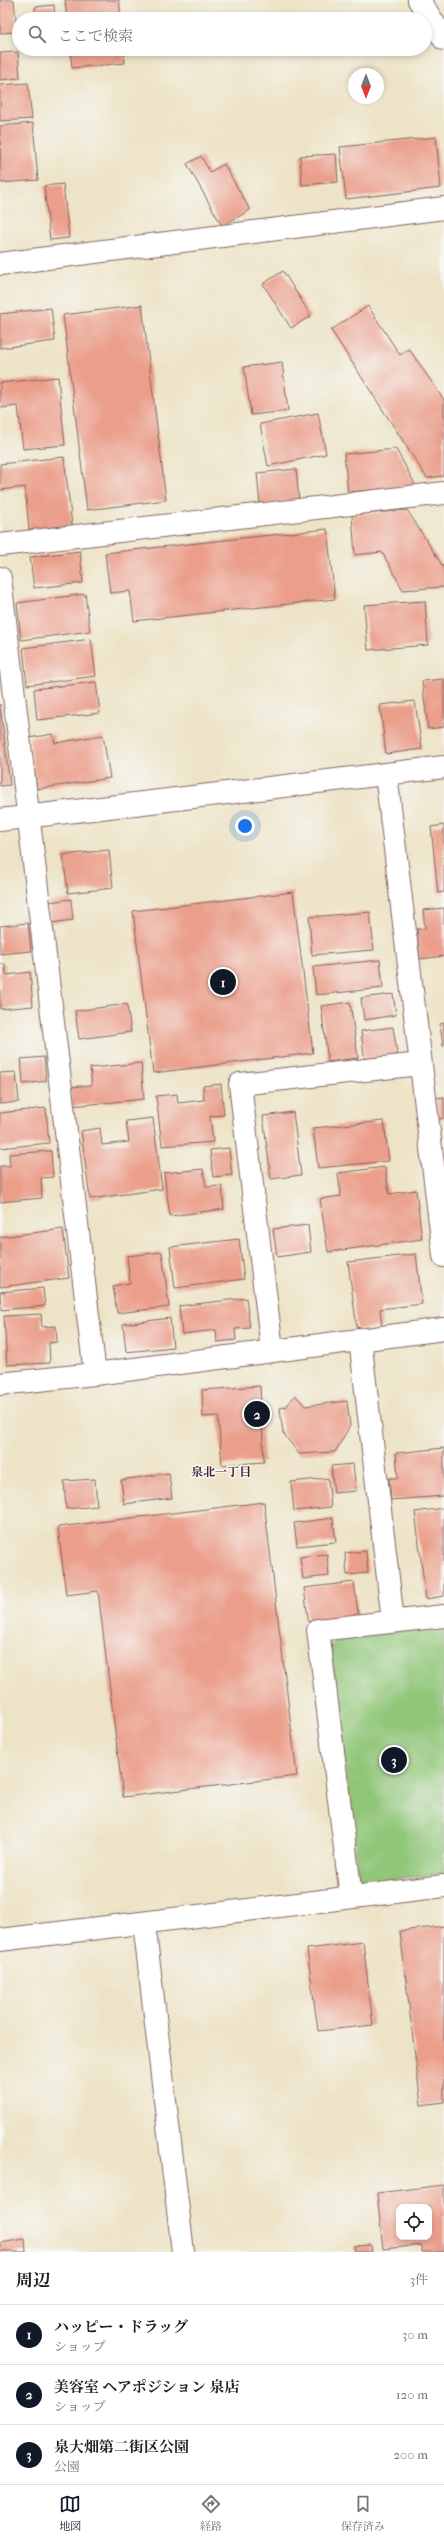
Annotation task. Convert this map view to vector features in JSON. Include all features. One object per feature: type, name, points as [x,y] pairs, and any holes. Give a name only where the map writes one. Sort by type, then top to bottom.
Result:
[{"type":"street","points":[[419,0],[427,12]]},
{"type":"street","points":[[432,20],[444,39]]},
{"type":"street","points":[[0,264],[444,208]]},
{"type":"street","points":[[0,545],[444,493]]},
{"type":"street","points":[[0,578],[94,1374]]},
{"type":"street","points":[[0,820],[444,767]]},
{"type":"street","points":[[386,774],[444,1256]]},
{"type":"street","points":[[272,1350],[240,1084],[420,1064]]},
{"type":"street","points":[[0,1384],[94,1374],[444,1329]]},
{"type":"street","points":[[360,1339],[393,1622]]},
{"type":"street","points":[[351,1897],[318,1630],[444,1616]]},
{"type":"street","points":[[0,1940],[444,1886]]},
{"type":"street","points":[[144,1923],[183,2252]]},
{"type":"green space","points":[[444,1627],[444,1873],[368,1882],[358,1875],[331,1646],[344,1636]]},
{"type":"building","points":[[0,0],[14,0],[15,12],[12,12],[12,32],[0,33]]},
{"type":"building","points":[[65,0],[119,0],[120,12],[66,12]]},
{"type":"building","points":[[54,5],[54,12],[35,12],[35,7]]},
{"type":"building","points":[[12,52],[12,56],[18,56],[20,78],[0,80],[0,53]]},
{"type":"building","points":[[71,56],[124,56],[125,63],[72,68]]},
{"type":"building","points":[[28,83],[32,119],[0,121],[0,85]]},
{"type":"building","points":[[33,123],[38,180],[1,183],[0,126]]},
{"type":"building","points":[[436,137],[441,188],[346,199],[340,147]]},
{"type":"building","points":[[336,154],[338,182],[302,185],[300,156]]},
{"type":"building","points":[[201,156],[210,172],[224,164],[250,210],[222,226],[187,164]]},
{"type":"building","points":[[63,184],[69,238],[50,240],[44,186]]},
{"type":"building","points":[[283,271],[311,316],[291,328],[263,284]]},
{"type":"building","points":[[142,305],[166,500],[87,510],[63,315]]},
{"type":"building","points":[[368,306],[400,355],[409,349],[444,400],[444,476],[427,478],[331,330]]},
{"type":"building","points":[[51,308],[55,341],[0,348],[0,314]]},
{"type":"building","points":[[282,362],[288,411],[251,415],[244,367]]},
{"type":"building","points":[[58,377],[65,445],[23,449],[18,406],[0,408],[0,383]]},
{"type":"building","points":[[318,413],[326,454],[268,466],[260,424]]},
{"type":"building","points":[[396,449],[416,486],[348,492],[344,454]]},
{"type":"building","points":[[64,457],[72,525],[29,530],[25,487],[0,490],[0,464]]},
{"type":"building","points":[[296,469],[299,501],[260,505],[257,473]]},
{"type":"building","points":[[407,510],[444,568],[444,587],[403,590],[382,552],[355,555],[352,515]]},
{"type":"building","points":[[327,529],[335,599],[134,621],[130,591],[110,593],[105,553]]},
{"type":"building","points":[[80,551],[83,583],[34,588],[30,557]]},
{"type":"building","points":[[85,594],[90,631],[21,640],[17,603]]},
{"type":"building","points":[[425,601],[428,645],[368,650],[364,605]]},
{"type":"building","points":[[91,639],[96,676],[27,685],[23,648]]},
{"type":"building","points":[[444,679],[444,727],[428,729],[422,681]]},
{"type":"building","points":[[96,682],[100,713],[37,720],[34,689]]},
{"type":"building","points":[[415,701],[422,749],[386,754],[380,705]]},
{"type":"building","points":[[0,704],[10,785],[0,786]]},
{"type":"building","points":[[53,734],[55,743],[103,735],[110,778],[37,789],[29,738]]},
{"type":"building","points":[[444,825],[444,892],[438,893],[431,827]]},
{"type":"building","points":[[109,850],[113,888],[68,893],[63,855]]},
{"type":"building","points":[[293,892],[313,1053],[153,1073],[133,911]]},
{"type":"building","points":[[71,899],[73,920],[51,923],[49,902]]},
{"type":"building","points":[[444,908],[444,956],[420,959],[417,929],[425,929],[423,910]]},
{"type":"building","points":[[370,912],[374,950],[312,955],[309,917]]},
{"type":"building","points":[[28,923],[31,951],[0,954],[0,926]]},
{"type":"building","points":[[380,960],[383,988],[316,995],[313,967]]},
{"type":"building","points":[[0,964],[5,964],[6,975],[30,972],[33,1006],[0,1009]]},
{"type":"building","points":[[393,994],[396,1015],[364,1020],[361,998]]},
{"type":"building","points":[[350,1002],[358,1058],[328,1062],[321,1006]]},
{"type":"building","points":[[127,1004],[131,1032],[79,1039],[75,1011]]},
{"type":"building","points":[[444,1023],[444,1046],[443,1046],[440,1024]]},
{"type":"building","points":[[393,1027],[398,1059],[365,1063],[361,1031]]},
{"type":"building","points":[[44,1057],[46,1081],[23,1084],[21,1059]]},
{"type":"building","points":[[141,1063],[144,1099],[72,1106],[70,1087],[92,1085],[90,1068]]},
{"type":"building","points":[[16,1072],[19,1102],[0,1104],[0,1073]]},
{"type":"building","points":[[221,1084],[224,1115],[210,1116],[213,1142],[162,1146],[156,1096],[177,1094],[178,1103],[204,1100],[203,1086]]},
{"type":"building","points":[[444,1097],[444,1118],[438,1119],[436,1098]]},
{"type":"building","points":[[46,1108],[49,1143],[0,1148],[0,1113]]},
{"type":"building","points":[[293,1112],[301,1175],[271,1179],[263,1116]]},
{"type":"building","points":[[153,1118],[162,1189],[90,1199],[81,1131],[100,1128],[102,1145],[129,1142],[126,1121]]},
{"type":"building","points":[[384,1121],[389,1161],[318,1168],[313,1128]]},
{"type":"building","points":[[229,1148],[232,1175],[213,1177],[210,1150]]},
{"type":"building","points":[[51,1151],[53,1177],[41,1178],[42,1198],[0,1202],[0,1166],[10,1166],[9,1154]]},
{"type":"building","points":[[385,1167],[389,1194],[416,1190],[422,1239],[328,1252],[320,1199],[341,1196],[338,1173]]},
{"type":"building","points":[[203,1169],[206,1187],[222,1186],[224,1209],[170,1216],[164,1173]]},
{"type":"building","points":[[308,1225],[311,1252],[277,1257],[273,1229]]},
{"type":"building","points":[[63,1229],[69,1278],[0,1287],[0,1237]]},
{"type":"building","points":[[239,1239],[244,1279],[175,1288],[170,1247]]},
{"type":"building","points":[[162,1252],[169,1307],[117,1313],[113,1286],[130,1283],[127,1256]]},
{"type":"building","points":[[416,1254],[422,1304],[380,1309],[382,1327],[357,1329],[348,1262]]},
{"type":"building","points":[[43,1288],[45,1306],[1,1310],[0,1292]]},
{"type":"building","points":[[246,1298],[250,1328],[235,1329],[236,1340],[217,1342],[216,1330],[182,1334],[179,1306]]},
{"type":"building","points":[[41,1314],[42,1327],[56,1326],[57,1342],[49,1343],[50,1363],[7,1365],[4,1316]]},
{"type":"building","points":[[170,1318],[173,1347],[126,1352],[123,1324]]},
{"type":"building","points":[[260,1386],[264,1462],[222,1465],[218,1416],[203,1417],[202,1390]]},
{"type":"building","points":[[295,1395],[305,1406],[347,1401],[350,1426],[335,1452],[299,1454],[283,1433],[280,1408],[286,1407]]},
{"type":"building","points":[[444,1448],[444,1496],[391,1500],[389,1478],[398,1478],[396,1453]]},
{"type":"building","points":[[353,1464],[356,1491],[334,1493],[331,1466]]},
{"type":"building","points":[[169,1473],[172,1498],[124,1504],[121,1480]]},
{"type":"building","points":[[328,1478],[331,1507],[294,1511],[291,1482]]},
{"type":"building","points":[[95,1479],[97,1506],[66,1509],[64,1481]]},
{"type":"building","points":[[264,1502],[297,1776],[123,1797],[98,1591],[66,1595],[58,1527]]},
{"type":"building","points":[[444,1508],[444,1596],[426,1599],[415,1512]]},
{"type":"building","points":[[333,1518],[336,1542],[297,1546],[294,1523]]},
{"type":"building","points":[[366,1551],[368,1573],[347,1575],[345,1553]]},
{"type":"building","points":[[327,1554],[329,1576],[303,1579],[300,1557]]},
{"type":"building","points":[[354,1582],[359,1620],[309,1626],[304,1588]]},
{"type":"building","points":[[444,1926],[444,2102],[421,2105],[400,1931]]},
{"type":"building","points":[[363,1942],[373,2025],[318,2031],[307,1949]]},
{"type":"building","points":[[444,2185],[444,2252],[422,2252],[422,2245],[383,2249],[377,2193]]},
{"type":"building","points":[[25,2239],[26,2252],[0,2252],[0,2243]]},
{"type":"building","points":[[371,2245],[372,2252],[355,2252],[354,2246]]},
{"type":"place","name":"ハッピー・ドラッグ","points":[[223,982]]},
{"type":"place","name":"美容室 ヘアポジション 泉店","points":[[257,1414]]},
{"type":"place","name":"泉大畑第二街区公園","points":[[394,1760]]},
{"type":"district","name":"泉北一丁目","points":[[221,1472]]}]
